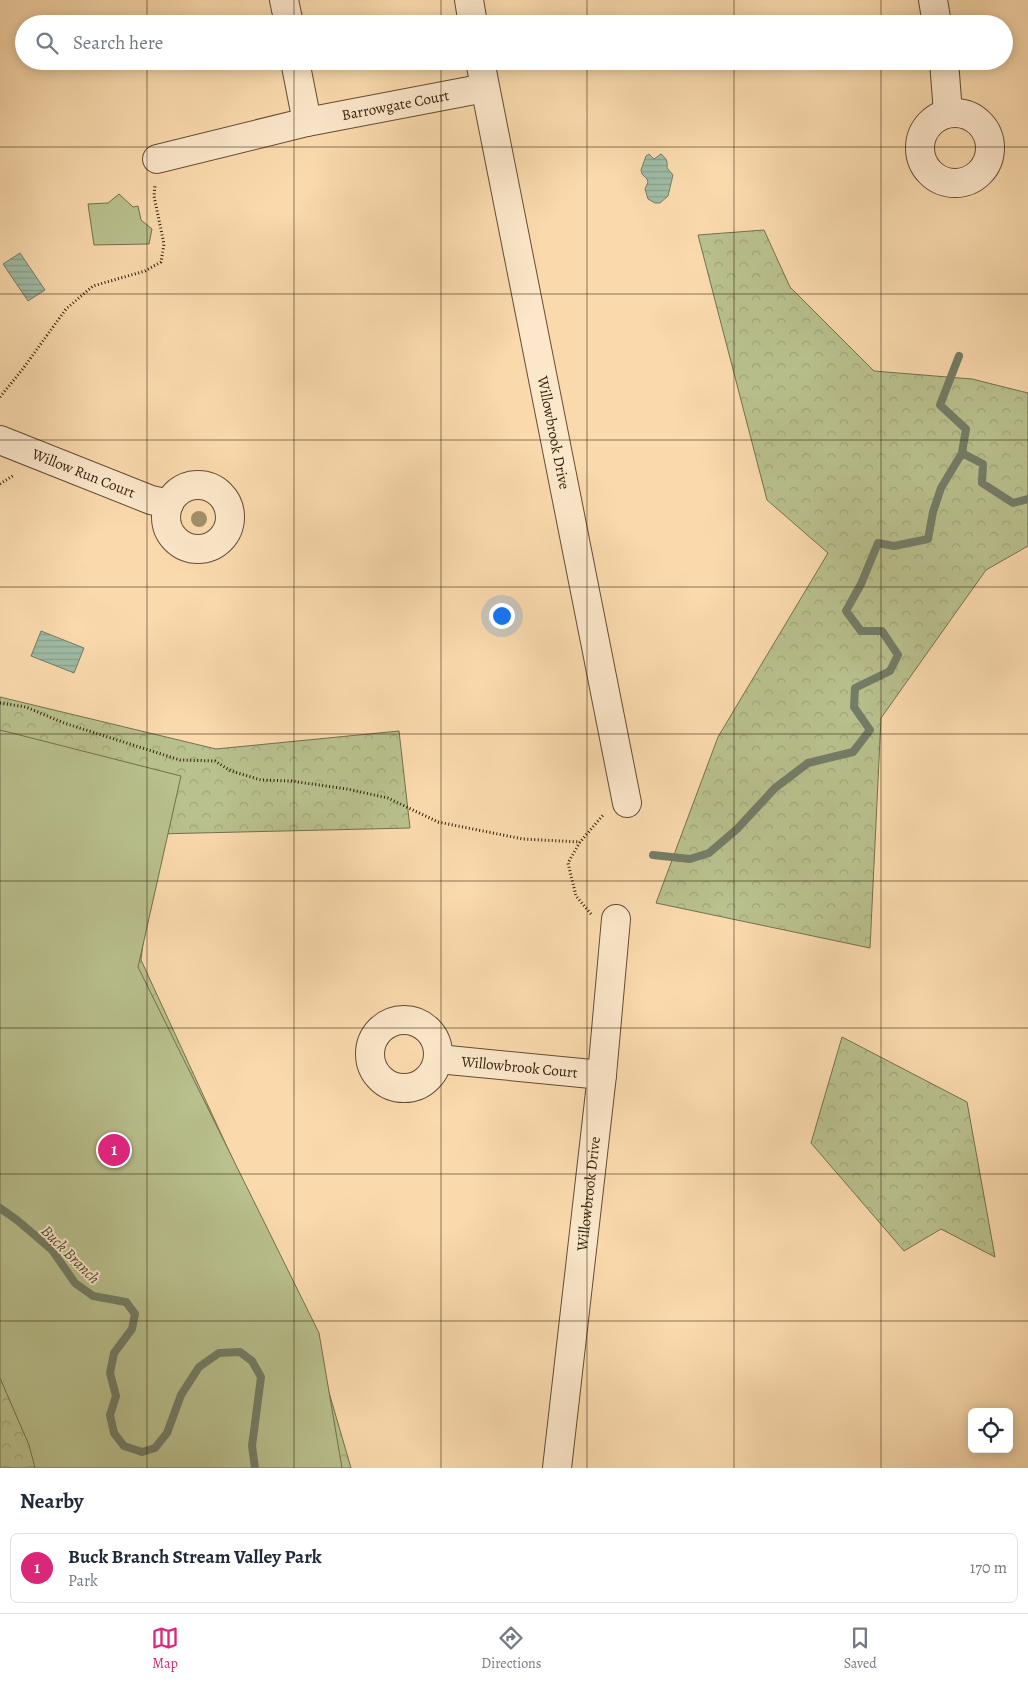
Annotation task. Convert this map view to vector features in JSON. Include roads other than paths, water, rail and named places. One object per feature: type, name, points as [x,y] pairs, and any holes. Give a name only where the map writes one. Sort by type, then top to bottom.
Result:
[{"type":"street","points":[[284,0],[286,15]]},
{"type":"street","points":[[469,0],[472,15]]},
{"type":"street","points":[[933,0],[936,15]]},
{"type":"street","points":[[298,70],[307,122]]},
{"type":"street","name":"Willowbrook Drive","points":[[482,70],[627,802]]},
{"type":"street","points":[[945,70],[948,113]]},
{"type":"street","name":"Barrowgate Court","points":[[157,159],[307,122],[485,88]]},
{"type":"street","name":"Willow Run Court","points":[[0,440],[151,500],[169,504]]},
{"type":"street","name":"Willowbrook Drive","points":[[557,1468],[602,1075],[616,919]]},
{"type":"street","name":"Willowbrook Court","points":[[438,1059],[602,1075]]},
{"type":"waterway","points":[[959,356],[940,405],[966,429],[962,453]]},
{"type":"waterway","points":[[653,855],[690,859],[709,853],[737,829],[775,788],[808,763],[853,752],[870,730],[854,707],[855,688],[890,671],[898,655],[882,631],[861,631],[846,611],[861,584],[878,543],[894,546],[928,539],[933,512],[941,488],[962,453],[983,464],[982,483],[1013,503],[1028,499]]},
{"type":"waterway","name":"Buck Branch","points":[[0,1208],[52,1250],[75,1283],[93,1296],[126,1302],[135,1314],[132,1329],[114,1353],[110,1373],[116,1396],[110,1415],[114,1433],[124,1446],[142,1452],[155,1448],[167,1433],[181,1395],[199,1367],[219,1353],[240,1352],[252,1361],[261,1377],[252,1446],[255,1468]]},
{"type":"place","name":"Buck Branch Stream Valley Park","points":[[114,1150]]}]
